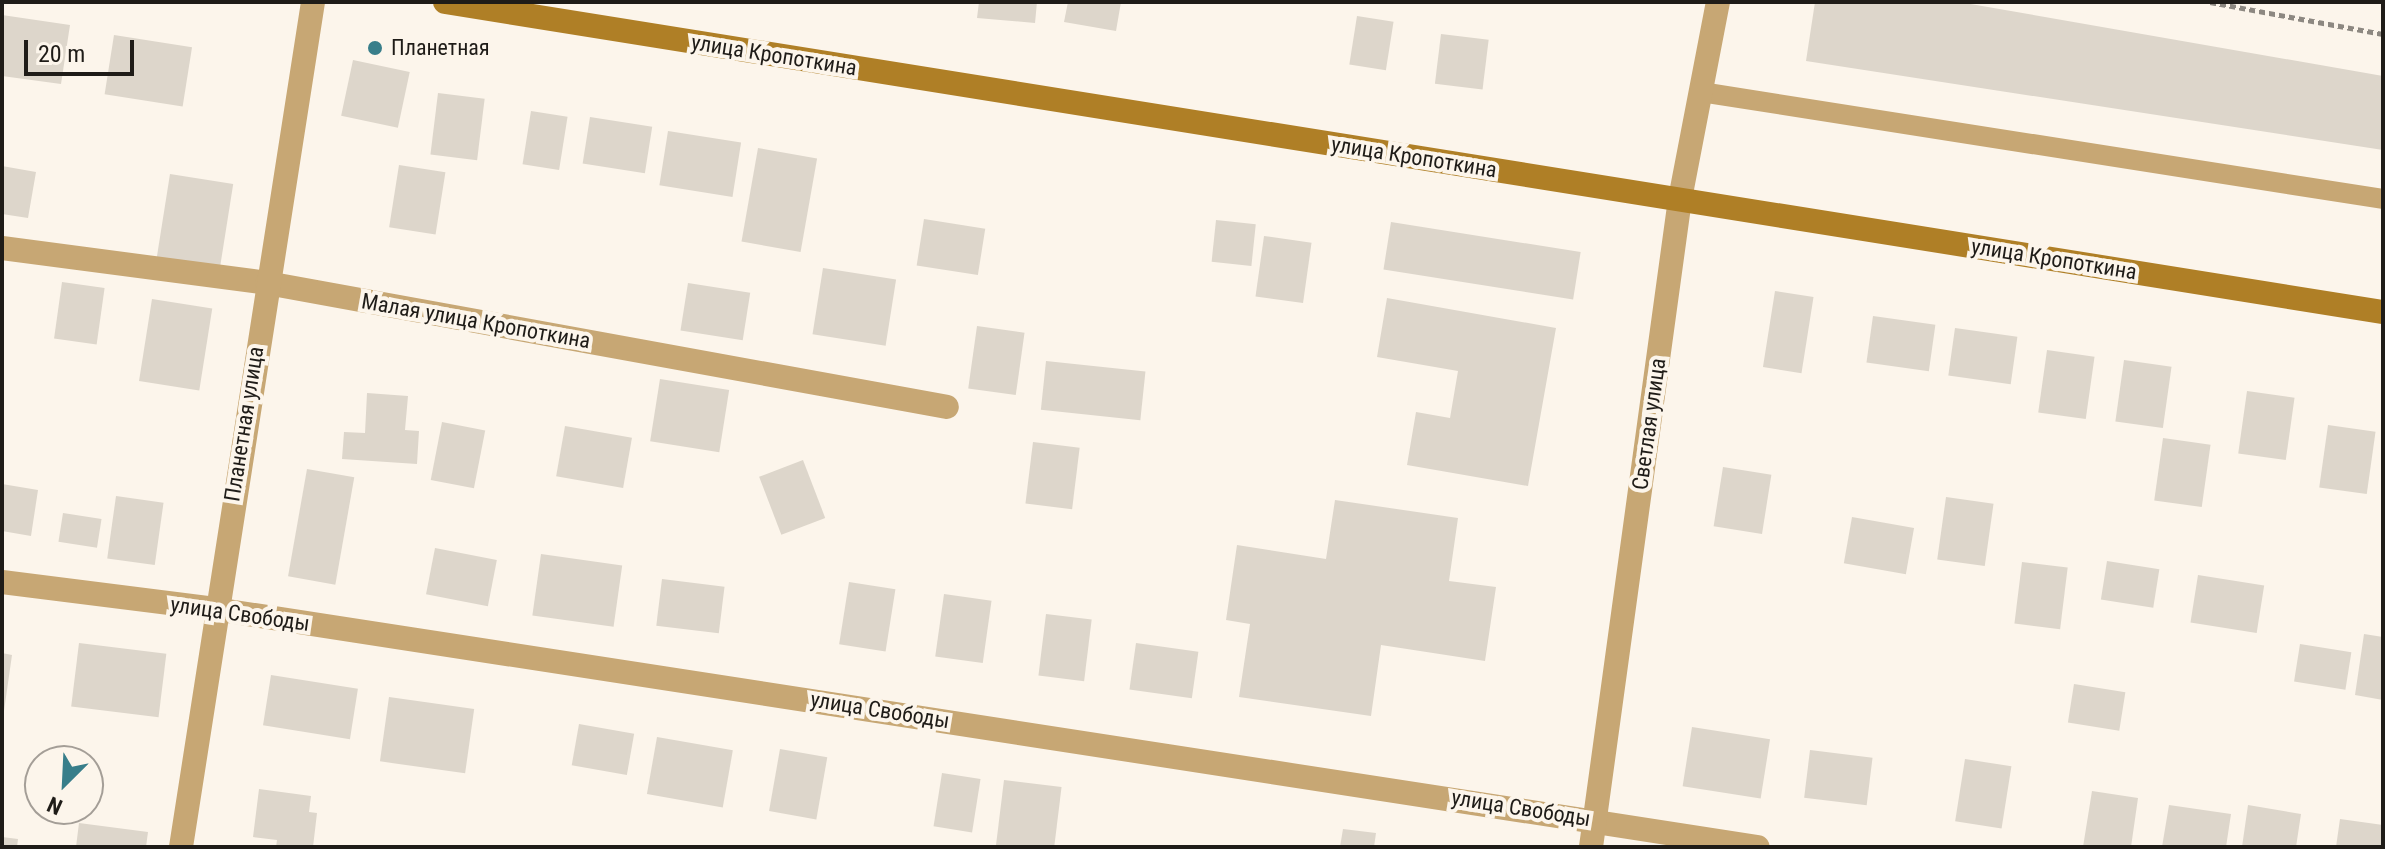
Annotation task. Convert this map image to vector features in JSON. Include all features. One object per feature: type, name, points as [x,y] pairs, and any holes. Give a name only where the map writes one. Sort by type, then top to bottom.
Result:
[{"type":"main road","name":"улица Кропоткина","points":[[445,2],[2383,312]]},
{"type":"street","name":"Планетная улица","points":[[181,847],[215,609],[313,2]]},
{"type":"street","name":"Светлая улица","points":[[1591,847],[1680,199],[1718,2]]},
{"type":"street","name":"Малая улица Кропоткина","points":[[2,248],[267,283],[947,407]]},
{"type":"street","name":"улица Свободы","points":[[2,582],[215,609],[1595,819],[1758,847]]},
{"type":"lane","points":[[1701,92],[2383,199]]},
{"type":"path","points":[[2210,2],[2383,34]]},
{"type":"building","points":[[979,2],[1037,2],[1035,23],[977,18]]},
{"type":"building","points":[[1068,2],[1121,2],[1116,31],[1064,22]]},
{"type":"building","points":[[1815,2],[1959,2],[2383,76],[2383,150],[1806,61]]},
{"type":"building","points":[[2,15],[70,25],[61,84],[2,76]]},
{"type":"building","points":[[1357,16],[1394,22],[1386,70],[1349,64]]},
{"type":"building","points":[[1441,34],[1489,40],[1483,89],[1435,84]]},
{"type":"building","points":[[114,35],[192,47],[183,107],[105,94]]},
{"type":"building","points":[[353,60],[410,72],[398,128],[341,116]]},
{"type":"building","points":[[438,93],[485,99],[477,160],[430,155]]},
{"type":"building","points":[[531,111],[568,117],[559,170],[523,164]]},
{"type":"building","points":[[590,117],[652,127],[645,173],[583,163]]},
{"type":"building","points":[[668,131],[741,143],[732,197],[659,185]]},
{"type":"building","points":[[758,148],[817,158],[801,252],[742,242]]},
{"type":"building","points":[[399,165],[445,172],[436,235],[389,227]]},
{"type":"building","points":[[2,166],[36,172],[28,218],[2,214]]},
{"type":"building","points":[[170,174],[233,184],[220,268],[157,258]]},
{"type":"building","points":[[924,219],[985,229],[978,275],[917,265]]},
{"type":"building","points":[[1216,220],[1256,224],[1251,266],[1212,262]]},
{"type":"building","points":[[1391,222],[1581,252],[1573,299],[1383,269]]},
{"type":"building","points":[[1264,236],[1312,243],[1303,303],[1256,296]]},
{"type":"building","points":[[823,268],[896,280],[886,346],[813,334]]},
{"type":"building","points":[[62,282],[105,288],[97,344],[54,338]]},
{"type":"building","points":[[688,283],[750,293],[743,340],[680,330]]},
{"type":"building","points":[[1775,291],[1814,297],[1801,373],[1763,367]]},
{"type":"building","points":[[1387,298],[1556,328],[1528,486],[1407,465],[1416,412],[1450,418],[1458,371],[1377,357]]},
{"type":"building","points":[[152,299],[212,309],[199,391],[139,381]]},
{"type":"building","points":[[1873,316],[1935,325],[1929,371],[1866,363]]},
{"type":"building","points":[[977,326],[1025,333],[1016,395],[968,388]]},
{"type":"building","points":[[1955,328],[2017,337],[2011,384],[1948,376]]},
{"type":"building","points":[[2047,350],[2095,357],[2086,419],[2038,412]]},
{"type":"building","points":[[2124,360],[2172,367],[2163,428],[2115,421]]},
{"type":"building","points":[[1046,361],[1145,371],[1140,420],[1041,410]]},
{"type":"building","points":[[660,379],[729,390],[719,452],[650,441]]},
{"type":"building","points":[[2247,391],[2295,398],[2286,460],[2238,453]]},
{"type":"building","points":[[367,393],[408,396],[405,430],[419,431],[417,464],[342,459],[344,432],[365,433]]},
{"type":"building","points":[[442,422],[485,430],[474,488],[431,480]]},
{"type":"building","points":[[2328,425],[2376,432],[2367,494],[2319,487]]},
{"type":"building","points":[[565,426],[632,438],[623,488],[556,476]]},
{"type":"building","points":[[2163,438],[2211,445],[2202,507],[2154,500]]},
{"type":"building","points":[[1033,442],[1080,448],[1072,509],[1025,504]]},
{"type":"building","points":[[803,460],[825,518],[781,535],[759,477]]},
{"type":"building","points":[[1723,467],[1771,475],[1762,534],[1714,526]]},
{"type":"building","points":[[307,469],[354,477],[335,585],[288,576]]},
{"type":"building","points":[[2,484],[38,490],[31,536],[2,531]]},
{"type":"building","points":[[116,496],[164,503],[155,565],[107,558]]},
{"type":"building","points":[[1946,497],[1994,504],[1985,566],[1937,559]]},
{"type":"building","points":[[1335,500],[1458,518],[1449,581],[1496,587],[1485,661],[1381,645],[1371,716],[1239,697],[1250,624],[1226,620],[1237,545],[1326,559]]},
{"type":"building","points":[[63,513],[102,519],[97,548],[58,542]]},
{"type":"building","points":[[1852,517],[1914,528],[1906,574],[1844,563]]},
{"type":"building","points":[[435,548],[497,560],[488,606],[426,594]]},
{"type":"building","points":[[541,554],[622,565],[614,627],[532,615]]},
{"type":"building","points":[[2107,561],[2159,569],[2153,608],[2101,600]]},
{"type":"building","points":[[2022,562],[2068,568],[2060,629],[2014,624]]},
{"type":"building","points":[[2198,575],[2264,585],[2257,633],[2190,622]]},
{"type":"building","points":[[662,579],[725,587],[719,633],[656,626]]},
{"type":"building","points":[[849,582],[895,589],[886,652],[839,644]]},
{"type":"building","points":[[944,594],[992,601],[983,663],[935,656]]},
{"type":"building","points":[[1046,614],[1092,620],[1084,681],[1038,676]]},
{"type":"building","points":[[2364,634],[2383,637],[2383,700],[2355,695]]},
{"type":"building","points":[[79,643],[166,654],[159,717],[71,707]]},
{"type":"building","points":[[1136,643],[1198,652],[1192,698],[1129,690]]},
{"type":"building","points":[[2300,644],[2351,652],[2345,690],[2294,682]]},
{"type":"building","points":[[2,653],[12,655],[4,711],[2,711]]},
{"type":"building","points":[[271,675],[358,689],[350,739],[263,725]]},
{"type":"building","points":[[2074,684],[2125,692],[2119,731],[2068,723]]},
{"type":"building","points":[[389,697],[474,709],[465,773],[380,761]]},
{"type":"building","points":[[579,724],[634,734],[627,775],[572,765]]},
{"type":"building","points":[[1692,727],[1770,739],[1761,799],[1683,786]]},
{"type":"building","points":[[657,737],[733,750],[723,807],[647,794]]},
{"type":"building","points":[[780,749],[827,757],[816,819],[769,811]]},
{"type":"building","points":[[1810,750],[1873,758],[1867,805],[1804,798]]},
{"type":"building","points":[[1965,759],[2011,766],[2002,829],[1955,821]]},
{"type":"building","points":[[942,773],[981,779],[972,832],[934,826]]},
{"type":"building","points":[[1004,780],[1062,787],[1054,847],[996,847]]},
{"type":"building","points":[[259,789],[311,796],[309,812],[317,813],[313,847],[276,847],[277,840],[253,837]]},
{"type":"building","points":[[2092,791],[2138,798],[2131,847],[2083,847]]},
{"type":"building","points":[[2169,805],[2231,814],[2226,847],[2162,847]]},
{"type":"building","points":[[2248,805],[2301,814],[2296,847],[2242,847]]},
{"type":"building","points":[[2340,819],[2383,825],[2383,847],[2336,847]]},
{"type":"building","points":[[79,825],[148,832],[146,847],[76,847]]},
{"type":"building","points":[[1343,829],[1376,833],[1374,847],[1340,847]]},
{"type":"building","points":[[2,837],[18,839],[17,847],[2,847]]},
{"type":"place","name":"Планетная","points":[[375,48]]}]
